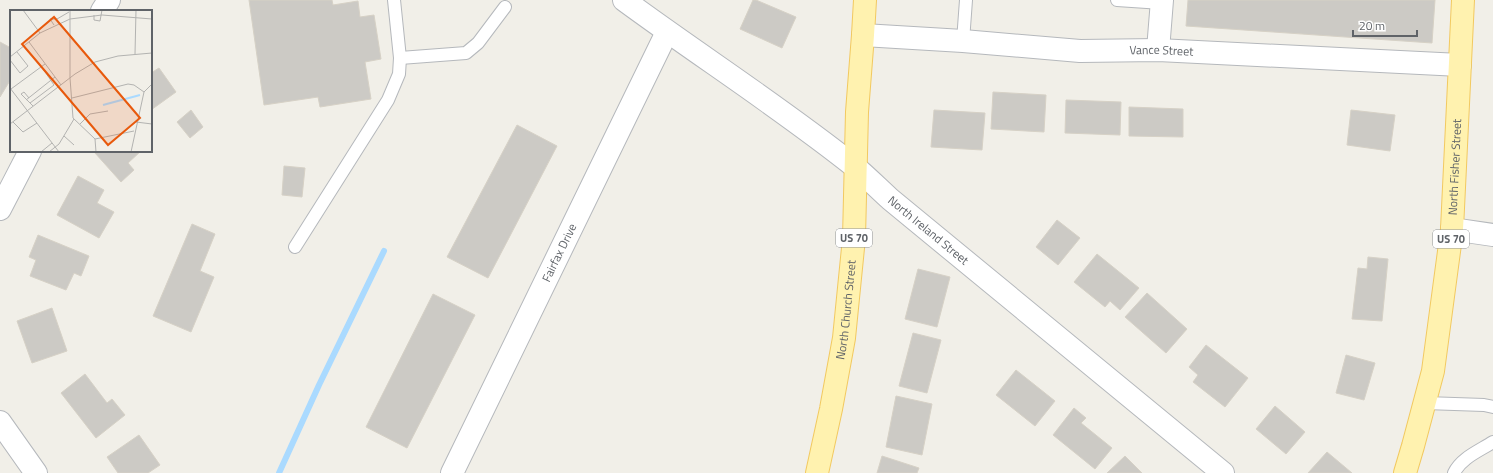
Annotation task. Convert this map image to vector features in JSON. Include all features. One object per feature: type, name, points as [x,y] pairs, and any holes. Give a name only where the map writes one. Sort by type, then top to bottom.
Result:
[{"type":"main road","name":"North Church Street","points":[[817,473],[844,338],[854,238],[857,112],[865,0]]},
{"type":"main road","name":"North Fisher Street","points":[[1405,473],[1433,371],[1452,229],[1463,0]]},
{"type":"street","points":[[103,10],[109,0]]},
{"type":"street","name":"North Ireland Street","points":[[624,0],[667,32],[777,108],[855,167],[890,199],[1223,473]]},
{"type":"street","points":[[1158,50],[1162,1]]},
{"type":"street","name":"Fairfax Drive","points":[[452,473],[667,32]]},
{"type":"street","name":"Vance Street","points":[[863,35],[1080,50],[1158,50],[1460,65]]},
{"type":"street","points":[[0,209],[29,152]]},
{"type":"street","points":[[1452,229],[1493,235]]},
{"type":"street","points":[[0,422],[36,473]]},
{"type":"lane","points":[[295,247],[388,100],[398,74],[400,58],[394,0]]},
{"type":"lane","points":[[962,41],[966,0]]},
{"type":"lane","points":[[1117,0],[1162,1]]},
{"type":"lane","points":[[400,58],[466,53],[478,43],[505,7]]},
{"type":"lane","points":[[1425,403],[1484,405],[1493,407]]},
{"type":"lane","points":[[1454,473],[1456,467],[1461,462],[1493,442]]},
{"type":"building","points":[[249,0],[332,0],[333,5],[358,1],[360,17],[374,15],[381,59],[365,62],[371,99],[320,107],[318,97],[264,105]]},
{"type":"building","points":[[753,0],[796,17],[782,48],[740,29]]},
{"type":"building","points":[[1188,0],[1435,0],[1432,43],[1186,26]]},
{"type":"building","points":[[0,42],[10,47],[10,81],[0,97]]},
{"type":"building","points":[[159,68],[176,92],[152,109],[152,72]]},
{"type":"building","points":[[993,92],[1046,95],[1044,132],[991,129]]},
{"type":"building","points":[[1066,100],[1121,102],[1120,135],[1065,133]]},
{"type":"building","points":[[1129,107],[1183,109],[1183,137],[1129,136]]},
{"type":"building","points":[[191,110],[203,127],[190,138],[177,122]]},
{"type":"building","points":[[934,110],[985,113],[982,150],[931,147]]},
{"type":"building","points":[[1351,110],[1395,115],[1390,151],[1347,145]]},
{"type":"building","points":[[517,125],[557,146],[488,278],[447,257]]},
{"type":"building","points":[[140,152],[128,163],[134,170],[121,182],[95,153]]},
{"type":"building","points":[[284,166],[305,168],[302,197],[282,195]]},
{"type":"building","points":[[78,176],[104,190],[97,203],[114,212],[99,238],[57,215]]},
{"type":"building","points":[[1057,220],[1080,238],[1058,265],[1036,247]]},
{"type":"building","points":[[192,224],[215,234],[200,271],[214,277],[191,332],[153,316]]},
{"type":"building","points":[[38,235],[89,256],[81,276],[74,273],[66,290],[30,276],[36,260],[29,257]]},
{"type":"building","points":[[1097,254],[1139,288],[1120,310],[1110,301],[1105,307],[1074,282]]},
{"type":"building","points":[[1368,257],[1388,259],[1382,321],[1352,319],[1358,268],[1367,269]]},
{"type":"building","points":[[918,269],[950,277],[937,327],[905,319]]},
{"type":"building","points":[[1147,293],[1187,329],[1166,353],[1125,317]]},
{"type":"building","points":[[433,294],[475,315],[407,448],[366,427]]},
{"type":"building","points":[[52,308],[67,351],[32,363],[17,321]]},
{"type":"building","points":[[913,333],[941,340],[927,393],[899,386]]},
{"type":"building","points":[[1206,345],[1248,378],[1225,407],[1193,382],[1198,375],[1189,367]]},
{"type":"building","points":[[1346,355],[1375,363],[1364,400],[1336,393]]},
{"type":"building","points":[[1016,370],[1055,401],[1035,426],[996,395]]},
{"type":"building","points":[[85,374],[107,403],[112,399],[125,415],[96,438],[61,393]]},
{"type":"building","points":[[896,396],[932,404],[922,455],[886,447]]},
{"type":"building","points":[[1275,406],[1305,432],[1286,454],[1256,429]]},
{"type":"building","points":[[1074,408],[1086,418],[1081,423],[1112,448],[1095,469],[1053,435]]},
{"type":"building","points":[[139,435],[160,465],[148,473],[118,473],[107,457]]},
{"type":"building","points":[[1327,452],[1352,473],[1308,473]]},
{"type":"building","points":[[882,456],[919,468],[917,473],[877,473]]},
{"type":"building","points":[[1125,456],[1142,473],[1107,473]]},
{"type":"waterway","points":[[279,473],[319,385],[384,251]]}]
